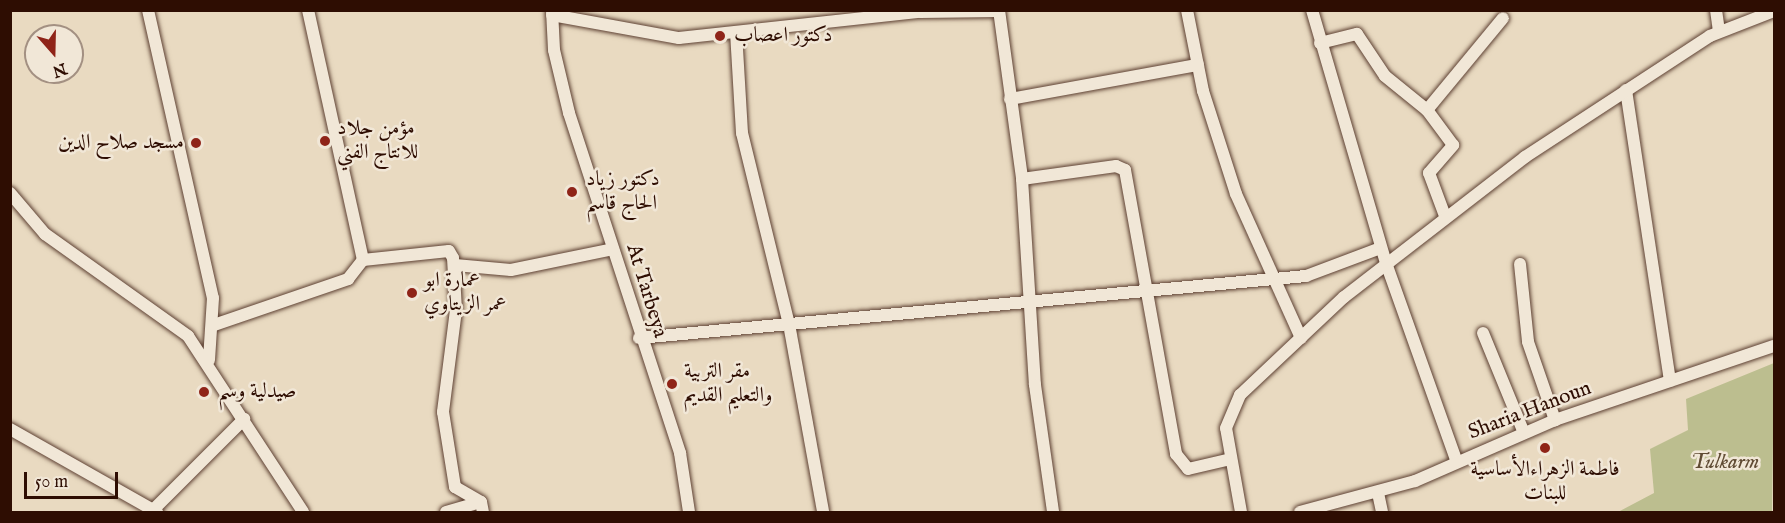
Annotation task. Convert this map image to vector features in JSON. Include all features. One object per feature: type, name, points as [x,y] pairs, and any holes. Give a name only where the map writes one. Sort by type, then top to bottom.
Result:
[{"type":"street","points":[[148,10],[213,298],[214,325],[210,360]]},
{"type":"street","points":[[308,10],[363,260]]},
{"type":"street","points":[[1187,10],[1198,65],[1236,194],[1301,338]]},
{"type":"street","points":[[1312,10],[1381,248],[1456,462]]},
{"type":"street","points":[[1716,10],[1719,31]]},
{"type":"street","points":[[552,13],[662,37],[736,32],[920,12],[999,11],[1022,179],[1035,385],[1053,513]]},
{"type":"street","points":[[1240,513],[1226,428],[1233,403],[1301,338],[1386,263],[1445,216],[1626,90],[1719,31],[1774,11]]},
{"type":"street","name":"At Tarbeya","points":[[552,13],[569,113],[614,249],[639,338],[680,453],[689,513]]},
{"type":"street","points":[[1427,110],[1503,18]]},
{"type":"street","points":[[736,32],[742,133],[789,324],[823,513]]},
{"type":"street","points":[[1320,43],[1357,34],[1385,76],[1427,110],[1453,145],[1429,173],[1445,216]]},
{"type":"street","points":[[1010,99],[1198,65]]},
{"type":"street","points":[[1626,90],[1670,381]]},
{"type":"street","points":[[1022,179],[1123,166],[1144,291],[1180,463],[1192,469],[1231,459]]},
{"type":"street","points":[[10,193],[45,234],[135,293],[210,360],[303,513]]},
{"type":"street","points":[[639,338],[1274,279],[1315,274],[1381,248]]},
{"type":"street","points":[[455,265],[511,270],[614,249]]},
{"type":"street","points":[[214,325],[348,279],[363,260],[448,251],[455,265],[456,310],[443,412],[455,487],[482,508]]},
{"type":"street","points":[[1520,264],[1528,342],[1555,420]]},
{"type":"street","points":[[1483,333],[1524,433]]},
{"type":"street","name":"Sharia Hanoun","points":[[1300,513],[1378,493],[1555,420],[1774,346]]},
{"type":"street","points":[[10,429],[154,512],[244,419]]},
{"type":"street","points":[[1378,493],[1382,513]]},
{"type":"street","points":[[446,513],[482,508]]},
{"type":"green space","name":"Tulkarm","points":[[1774,363],[1772,512],[1618,512],[1654,493],[1650,449],[1688,430],[1686,399]]},
{"type":"place","name":"دكتور اعصاب","points":[[720,36]]},
{"type":"place","name":"مؤمن جلاد للانتاج الفني","points":[[325,141]]},
{"type":"place","name":"مسجد صلاح الدين","points":[[196,143]]},
{"type":"place","name":"دكتور زياد الحاج قاسم","points":[[572,192]]},
{"type":"place","name":"عمارة ابو عمر الزيتاوي","points":[[412,293]]},
{"type":"place","name":"مقر التربية والتعليم القديم","points":[[672,384]]},
{"type":"place","name":"صيدلية وسم","points":[[204,392]]},
{"type":"place","name":"فاطمة الزهراءالأساسية للبنات","points":[[1545,448]]}]
